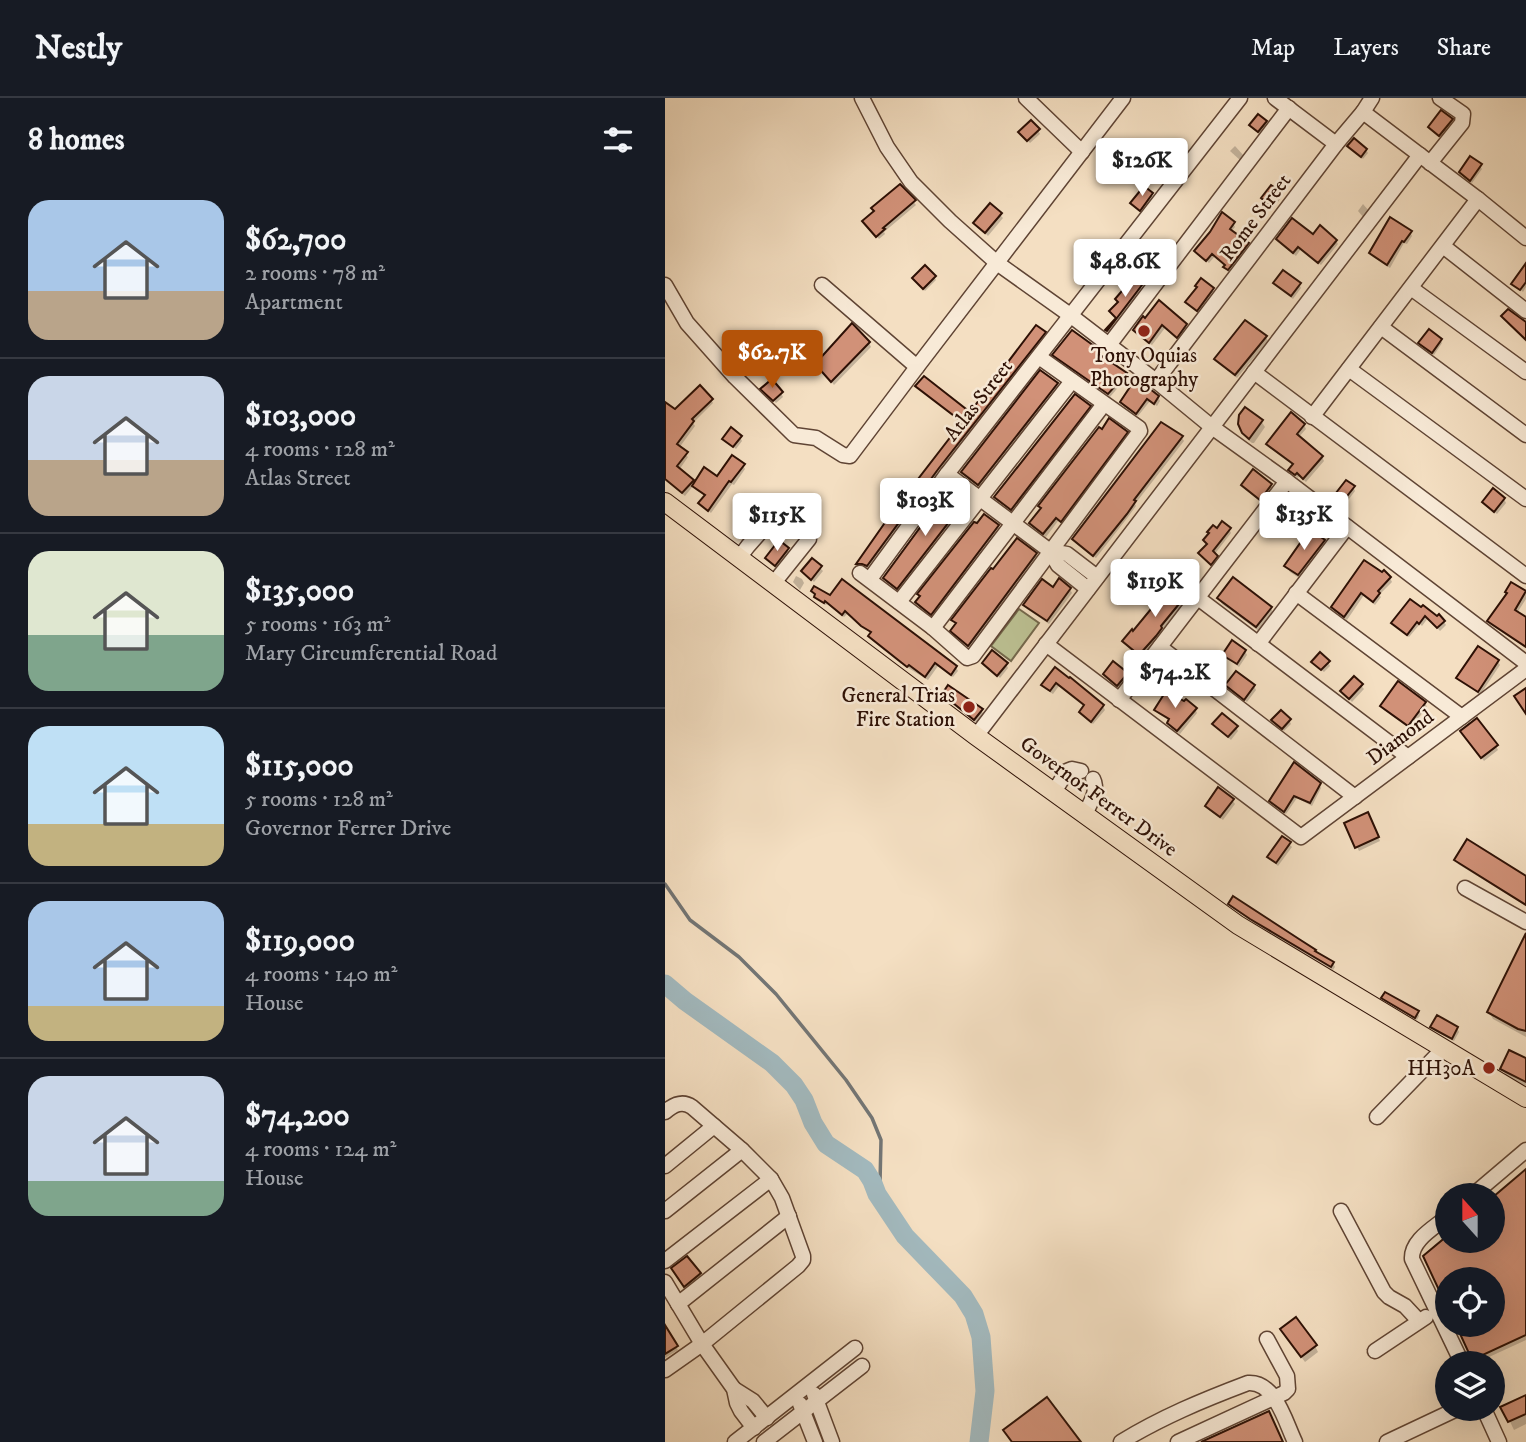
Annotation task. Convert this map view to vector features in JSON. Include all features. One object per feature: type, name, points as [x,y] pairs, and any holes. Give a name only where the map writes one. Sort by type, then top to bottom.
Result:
[{"type":"main road","name":"Governor Ferrer Drive","points":[[665,502],[976,736],[1237,925],[1526,1098]]},
{"type":"street","points":[[862,98],[887,147],[911,182],[997,262],[1526,663]]},
{"type":"street","points":[[1026,98],[1082,152]]},
{"type":"street","points":[[665,285],[687,323],[794,435],[816,438],[843,455],[850,456],[1123,98]]},
{"type":"street","name":"Atlas Street","points":[[899,602],[865,576],[1240,98]]},
{"type":"street","points":[[1275,98],[1336,144]]},
{"type":"street","name":"Rome Street","points":[[1156,381],[1371,98]]},
{"type":"street","points":[[976,736],[1254,372],[1425,159],[1462,123],[1463,114],[1440,98]]},
{"type":"street","points":[[1109,345],[1289,108]]},
{"type":"street","points":[[1363,112],[1526,238]]},
{"type":"street","points":[[1313,417],[1478,199]]},
{"type":"street","points":[[1443,246],[1526,311]]},
{"type":"street","points":[[822,285],[917,367]]},
{"type":"street","points":[[1411,288],[1526,372]]},
{"type":"street","points":[[1381,327],[1526,435]]},
{"type":"street","points":[[1039,357],[1139,428],[1139,432],[973,656],[967,657],[899,602],[1072,381]]},
{"type":"street","points":[[1349,369],[1526,499]]},
{"type":"street","points":[[1254,372],[1526,576]]},
{"type":"street","points":[[933,628],[1104,404]]},
{"type":"street","points":[[947,474],[1050,551],[1067,554],[1093,583]]},
{"type":"street","points":[[1046,644],[1119,700],[1287,481]]},
{"type":"street","points":[[739,558],[772,519]]},
{"type":"street","points":[[1258,644],[1347,527]]},
{"type":"street","points":[[773,583],[809,540]]},
{"type":"street","points":[[1296,593],[1462,717]]},
{"type":"street","points":[[1198,598],[1408,757]]},
{"type":"street","points":[[1160,647],[1355,797]]},
{"type":"street","name":"Diamond","points":[[1119,700],[1301,836],[1526,669]]},
{"type":"street","points":[[1054,792],[1067,771],[1072,769],[1087,775],[1095,784],[1096,790],[1085,814]]},
{"type":"street","points":[[1465,888],[1526,922]]},
{"type":"street","points":[[1377,1117],[1443,1049]]},
{"type":"street","points":[[665,1112],[675,1105],[687,1104],[742,1150],[771,1179],[782,1198],[803,1259],[798,1266],[702,1344],[665,1368]]},
{"type":"street","points":[[665,1166],[714,1126]]},
{"type":"street","points":[[665,1211],[742,1150]]},
{"type":"street","points":[[1487,1183],[1526,1150]]},
{"type":"street","points":[[665,1261],[771,1179]]},
{"type":"street","points":[[1341,1211],[1384,1292],[1405,1306],[1419,1321]]},
{"type":"street","points":[[678,1304],[789,1216]]},
{"type":"street","points":[[1435,1227],[1415,1244],[1411,1251],[1412,1259],[1435,1307]]},
{"type":"street","points":[[665,1282],[702,1344],[734,1389],[753,1401],[767,1418]]},
{"type":"street","points":[[1375,1351],[1435,1312]]},
{"type":"street","points":[[1178,1442],[1288,1390],[1289,1382],[1267,1339]]},
{"type":"street","points":[[735,1442],[855,1348]]},
{"type":"street","points":[[764,1442],[862,1366]]},
{"type":"street","points":[[1121,1442],[1185,1408],[1248,1383],[1257,1382],[1274,1397],[1295,1442]]},
{"type":"street","points":[[810,1384],[832,1442]]},
{"type":"street","points":[[734,1389],[741,1411],[754,1428]]},
{"type":"street","points":[[797,1394],[815,1442]]},
{"type":"street","points":[[1388,1442],[1435,1420]]},
{"type":"street","points":[[1489,1421],[1499,1442]]},
{"type":"green space","points":[[1019,609],[1039,623],[1011,661],[991,646]]},
{"type":"building","points":[[1441,110],[1453,119],[1439,136],[1428,127]]},
{"type":"building","points":[[1258,114],[1267,121],[1258,132],[1249,125]]},
{"type":"building","points":[[1031,120],[1040,129],[1027,141],[1018,132]]},
{"type":"building","points":[[1354,138],[1367,149],[1361,157],[1347,146]]},
{"type":"building","points":[[1470,156],[1482,164],[1470,181],[1459,172]]},
{"type":"building","points":[[900,184],[916,200],[876,237],[862,221],[874,211],[871,208]]},
{"type":"building","points":[[1271,185],[1281,192],[1270,205],[1261,198]]},
{"type":"building","points":[[1144,186],[1153,193],[1140,211],[1130,203]]},
{"type":"building","points":[[990,203],[1002,213],[985,233],[973,223]]},
{"type":"building","points":[[1222,212],[1235,222],[1230,229],[1249,243],[1228,270],[1212,254],[1206,261],[1194,251]]},
{"type":"building","points":[[1390,217],[1412,231],[1404,242],[1402,241],[1387,265],[1369,253]]},
{"type":"building","points":[[1292,218],[1313,234],[1320,225],[1337,240],[1318,263],[1298,247],[1293,253],[1276,239]]},
{"type":"building","points":[[1526,263],[1526,282],[1520,290],[1511,284]]},
{"type":"building","points":[[925,265],[936,276],[923,289],[912,278]]},
{"type":"building","points":[[1283,270],[1301,283],[1291,296],[1273,283]]},
{"type":"building","points":[[1133,278],[1142,285],[1107,331],[1105,330],[1116,318],[1109,311],[1118,302],[1115,299]]},
{"type":"building","points":[[1201,278],[1214,288],[1197,311],[1185,302]]},
{"type":"building","points":[[1159,300],[1187,324],[1177,338],[1162,325],[1149,343],[1133,330]]},
{"type":"building","points":[[1508,309],[1526,322],[1526,340],[1501,316]]},
{"type":"building","points":[[1245,320],[1267,336],[1235,375],[1214,359]]},
{"type":"building","points":[[852,323],[870,342],[831,382],[815,364]]},
{"type":"building","points":[[1036,325],[1046,332],[939,468],[867,566],[856,564],[962,422],[915,386],[924,376],[970,412]]},
{"type":"building","points":[[1429,329],[1442,339],[1432,353],[1418,343]]},
{"type":"building","points":[[1072,330],[1101,351],[1099,354],[1127,373],[1108,394],[1052,355]]},
{"type":"building","points":[[1040,370],[1058,383],[978,485],[961,472]]},
{"type":"building","points":[[1136,378],[1159,396],[1154,404],[1147,399],[1136,414],[1120,402]]},
{"type":"building","points":[[772,379],[783,392],[773,401],[760,389]]},
{"type":"building","points":[[700,385],[713,399],[692,419],[694,421],[677,444],[688,452],[677,466],[694,480],[682,493],[665,479],[665,402],[675,409]]},
{"type":"building","points":[[1075,394],[1091,406],[1011,510],[994,497]]},
{"type":"building","points":[[1245,407],[1263,420],[1249,439],[1238,424],[1239,415]]},
{"type":"building","points":[[1291,412],[1305,424],[1297,434],[1323,456],[1303,479],[1288,470],[1293,464],[1266,444]]},
{"type":"building","points":[[1109,418],[1128,432],[1061,522],[1056,518],[1043,534],[1029,523],[1041,508],[1038,506],[1099,427],[1102,429]]},
{"type":"building","points":[[1161,422],[1183,436],[1093,556],[1072,539]]},
{"type":"building","points":[[731,427],[742,436],[733,447],[722,439]]},
{"type":"building","points":[[732,455],[745,464],[708,511],[698,503],[705,495],[692,486],[704,467],[717,476]]},
{"type":"building","points":[[1253,469],[1272,484],[1260,500],[1241,485]]},
{"type":"building","points":[[1346,480],[1355,486],[1340,505],[1332,498]]},
{"type":"building","points":[[949,488],[966,500],[897,589],[883,578]]},
{"type":"building","points":[[1493,488],[1505,498],[1494,512],[1482,502]]},
{"type":"building","points":[[984,514],[999,525],[931,615],[915,602],[920,596],[917,594],[974,522],[977,523]]},
{"type":"building","points":[[1222,521],[1231,528],[1213,551],[1218,556],[1211,565],[1198,553],[1207,544],[1203,540],[1209,533],[1207,532],[1213,525],[1217,528]]},
{"type":"building","points":[[1310,529],[1325,540],[1298,575],[1284,566]]},
{"type":"building","points":[[1017,538],[1037,553],[968,646],[950,631],[956,623],[951,620]]},
{"type":"building","points":[[779,540],[789,548],[775,566],[765,558]]},
{"type":"building","points":[[812,558],[822,566],[811,580],[801,571]]},
{"type":"building","points":[[1364,560],[1382,572],[1384,570],[1391,577],[1378,591],[1380,593],[1373,602],[1361,593],[1344,617],[1331,607]]},
{"type":"building","points":[[1233,577],[1272,607],[1256,627],[1217,598]]},
{"type":"building","points":[[1059,578],[1071,588],[1047,621],[1023,605],[1042,579],[1053,587]]},
{"type":"building","points":[[842,579],[957,666],[951,675],[935,663],[925,677],[909,665],[907,667],[868,636],[871,632],[845,611],[842,615],[825,601],[824,603],[814,597],[815,594],[811,591],[814,586],[830,595]]},
{"type":"building","points":[[1174,581],[1188,593],[1139,655],[1122,641]]},
{"type":"building","points":[[1511,582],[1526,591],[1515,610],[1526,617],[1526,647],[1487,621],[1507,593],[1505,592]]},
{"type":"building","points":[[1410,599],[1437,616],[1439,614],[1445,621],[1437,628],[1425,616],[1407,635],[1391,623]]},
{"type":"building","points":[[1232,640],[1246,650],[1237,664],[1222,655]]},
{"type":"building","points":[[1478,646],[1499,660],[1478,692],[1456,678]]},
{"type":"building","points":[[992,650],[1008,663],[997,676],[982,663]]},
{"type":"building","points":[[1320,652],[1330,661],[1321,670],[1311,662]]},
{"type":"building","points":[[1113,661],[1128,673],[1117,686],[1103,674]]},
{"type":"building","points":[[1055,667],[1104,705],[1091,722],[1079,712],[1084,705],[1056,683],[1050,691],[1041,685]]},
{"type":"building","points":[[1236,671],[1255,685],[1244,700],[1225,685]]},
{"type":"building","points":[[1354,676],[1363,684],[1349,699],[1340,691]]},
{"type":"building","points":[[1398,681],[1426,702],[1408,726],[1380,706]]},
{"type":"building","name":"General Trias Fire Station","points":[[948,685],[983,709],[974,720],[942,694]]},
{"type":"building","points":[[1526,688],[1526,714],[1514,696]]},
{"type":"building","points":[[1166,691],[1184,701],[1186,699],[1197,708],[1177,731],[1167,723],[1169,719],[1154,710]]},
{"type":"building","points":[[1281,710],[1291,719],[1282,729],[1271,720]]},
{"type":"building","points":[[1222,713],[1238,726],[1228,737],[1212,724]]},
{"type":"building","points":[[1477,718],[1498,745],[1481,758],[1460,731]]},
{"type":"building","points":[[1294,762],[1321,783],[1310,803],[1294,796],[1284,812],[1269,801]]},
{"type":"building","points":[[1218,787],[1234,799],[1220,817],[1205,806]]},
{"type":"building","points":[[1368,812],[1379,837],[1355,848],[1344,823]]},
{"type":"building","points":[[1282,836],[1291,842],[1276,863],[1267,857]]},
{"type":"building","points":[[1467,839],[1526,876],[1526,905],[1454,860]]},
{"type":"building","points":[[1233,896],[1334,962],[1331,967],[1228,904]]},
{"type":"building","points":[[1526,933],[1526,1031],[1487,1012]]},
{"type":"building","points":[[1385,992],[1419,1011],[1415,1018],[1381,998]]},
{"type":"building","points":[[1437,1015],[1458,1027],[1452,1039],[1430,1027]]},
{"type":"building","points":[[1509,1050],[1526,1058],[1526,1082],[1500,1069]]},
{"type":"building","points":[[1526,1169],[1526,1335],[1491,1351],[1468,1351],[1461,1337],[1505,1337],[1505,1267],[1435,1267],[1435,1282],[1423,1256],[1435,1246],[1435,1253],[1505,1253],[1505,1187]]},
{"type":"building","points":[[687,1256],[701,1273],[684,1287],[671,1268]]},
{"type":"building","points":[[1296,1317],[1317,1345],[1301,1357],[1280,1329]]},
{"type":"building","points":[[665,1325],[678,1346],[665,1354]]},
{"type":"building","points":[[1526,1395],[1526,1414],[1508,1422],[1505,1405]]},
{"type":"building","points":[[1047,1397],[1081,1442],[1012,1442],[1003,1430]]},
{"type":"building","points":[[1269,1411],[1283,1442],[1201,1442]]},
{"type":"waterway","points":[[665,884],[690,920],[739,957],[776,994],[846,1080],[872,1118],[881,1140],[880,1183],[887,1210]]},
{"type":"waterway","points":[[665,984],[772,1063],[794,1085],[826,1144],[865,1170],[877,1194],[905,1236],[963,1296],[974,1314],[981,1337],[985,1391],[979,1442]]},
{"type":"place","name":"Tony Oquias Photography","points":[[1144,331]]},
{"type":"place","name":"General Trias Fire Station","points":[[969,707]]},
{"type":"place","name":"HH30A","points":[[1489,1068]]}]
